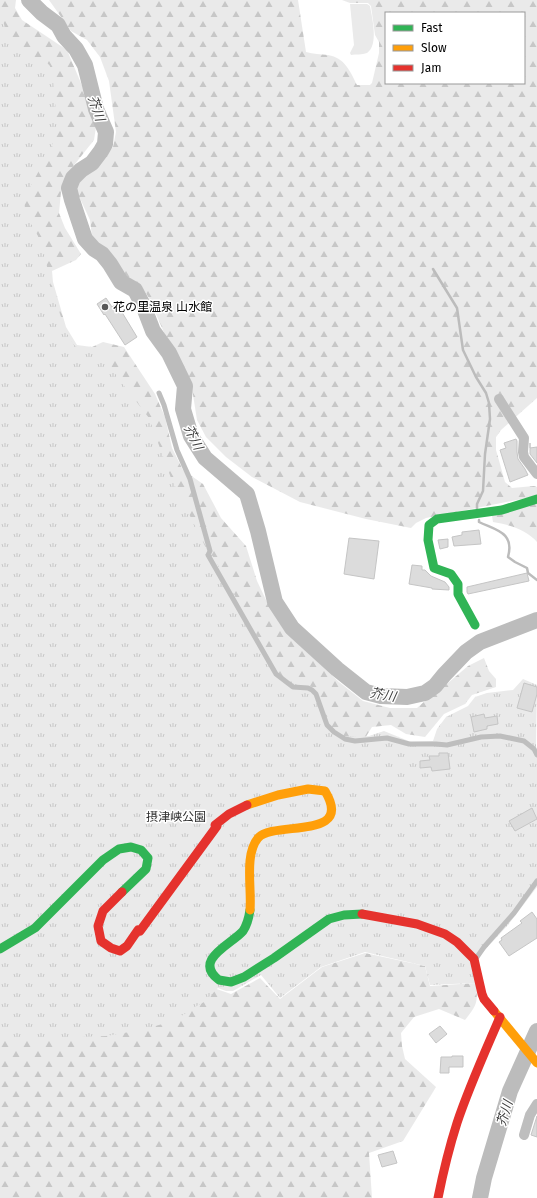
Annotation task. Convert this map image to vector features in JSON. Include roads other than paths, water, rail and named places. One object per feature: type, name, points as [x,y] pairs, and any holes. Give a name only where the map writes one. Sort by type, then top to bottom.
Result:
[{"type":"street","points":[[499,399],[524,438],[524,458],[537,474]]},
{"type":"street","points":[[475,625],[458,594],[458,584],[450,574],[434,568],[428,535],[428,526],[431,522],[437,519],[511,508],[537,499]]},
{"type":"street","points":[[0,949],[35,928],[103,860],[119,849],[131,847],[141,850],[148,858],[146,869],[103,911],[98,926],[101,941],[111,948],[120,950],[127,946],[138,930],[140,931],[217,826],[215,825],[229,814],[245,806],[278,795],[308,789],[325,791],[331,801],[332,812],[326,821],[317,826],[268,831],[259,837],[252,847],[250,914],[247,925],[241,933],[218,951],[211,959],[211,969],[215,977],[223,982],[236,982],[263,966],[324,922],[337,916],[352,914],[404,921],[428,928],[457,942],[475,959],[482,995],[537,1063]]},
{"type":"street","points":[[438,1198],[457,1123],[500,1017]]},
{"type":"street","points":[[493,1033],[500,1029],[508,1029]]},
{"type":"street","points":[[524,1135],[530,1115],[537,1104]]},
{"type":"lane","points":[[158,393],[164,405],[177,450],[190,479],[207,536],[210,551],[208,555],[276,674],[293,687],[308,688],[312,690],[316,694],[328,725],[334,732],[345,739],[355,740],[387,738],[409,744],[447,745],[481,737],[500,736],[524,741],[534,749],[537,755]]},
{"type":"lane","points":[[475,959],[514,913],[537,881]]},
{"type":"waterway","name":"芥川","points":[[29,0],[42,13],[58,25],[64,36],[76,49],[85,65],[96,109],[106,132],[105,144],[101,151],[92,163],[81,170],[73,178],[69,188],[85,239],[94,249],[102,254],[121,282],[135,290],[143,305],[153,331],[169,353],[185,386],[183,409],[191,436],[205,458],[247,494],[258,531],[275,602],[292,628],[337,669],[366,692],[381,696],[407,697],[425,693],[435,686],[466,652],[480,642],[537,620]]},
{"type":"waterway","points":[[433,269],[457,308],[463,350],[476,377],[486,393],[489,403],[490,419],[485,454],[483,491],[477,504],[477,509]]},
{"type":"waterway","points":[[479,520],[479,522],[497,530],[506,537],[509,542],[508,557],[527,568],[528,573],[537,580]]},
{"type":"waterway","name":"芥川","points":[[480,1198],[484,1178],[510,1091],[537,1031]]},
{"type":"place","name":"花の里温泉 山水館","points":[[105,307]]},
{"type":"park label","name":"摂津峡公園","points":[[176,817]]}]
